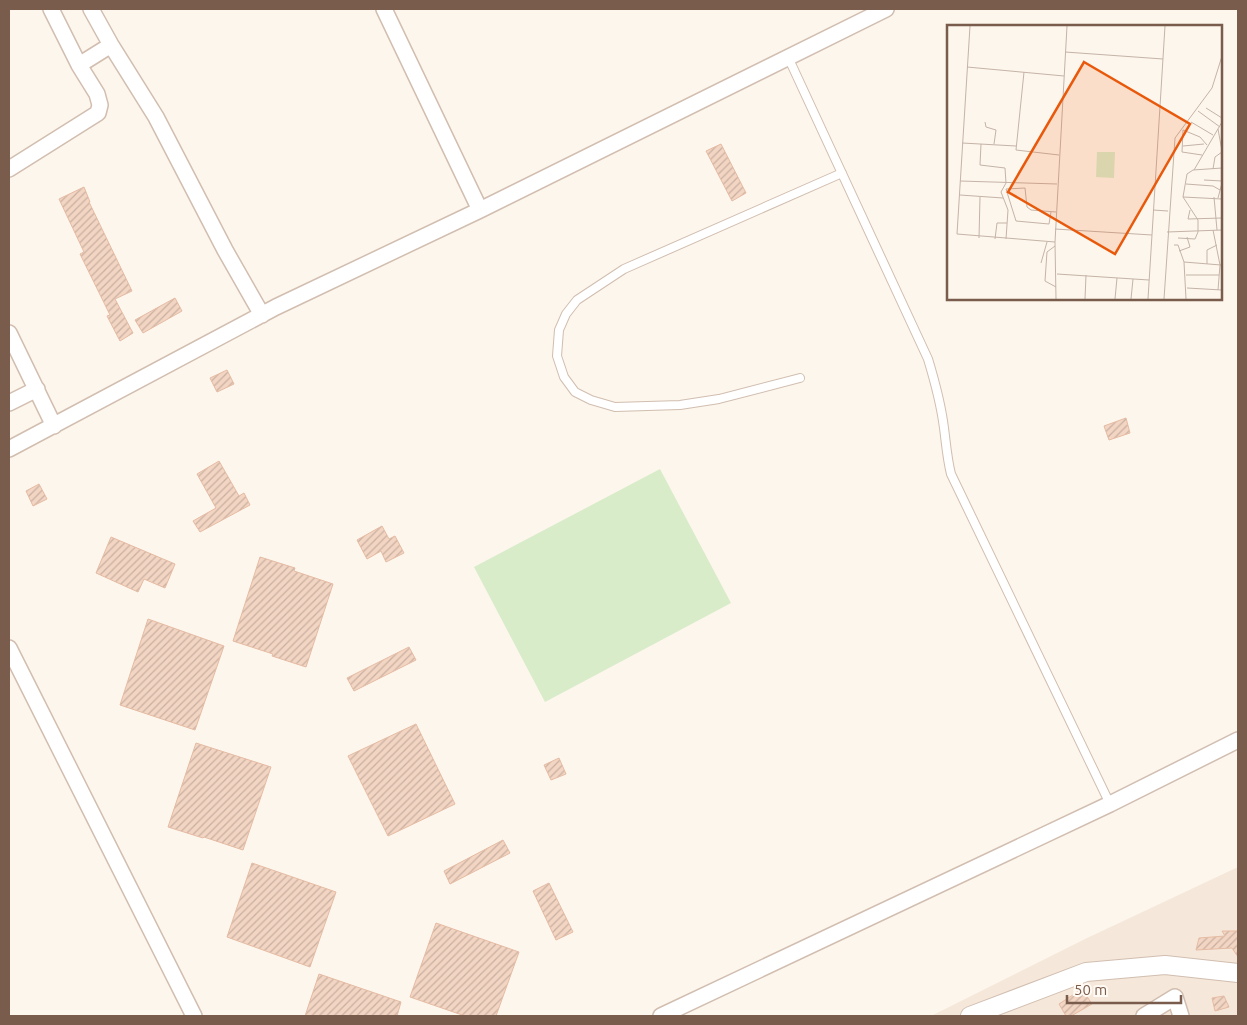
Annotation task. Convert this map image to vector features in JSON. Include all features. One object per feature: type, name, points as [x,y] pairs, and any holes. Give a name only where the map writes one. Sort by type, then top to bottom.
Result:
[{"type":"street","points":[[9,170],[98,113],[100,106],[97,94],[79,65],[50,9]]},
{"type":"street","points":[[91,9],[156,117],[225,250],[262,315]]},
{"type":"street","points":[[384,9],[480,210]]},
{"type":"street","points":[[9,449],[262,315],[480,210],[886,9]]},
{"type":"street","points":[[79,65],[111,45]]},
{"type":"street","points":[[9,333],[54,426]]},
{"type":"street","points":[[9,403],[37,389]]},
{"type":"street","points":[[9,648],[194,1016]]},
{"type":"street","points":[[661,1016],[1110,804],[1238,740]]},
{"type":"street","points":[[970,1016],[1086,972],[1165,965],[1238,973]]},
{"type":"street","points":[[1144,1016],[1175,997],[1181,1016]]},
{"type":"lane","points":[[788,57],[928,359],[937,387],[947,460],[951,474],[1110,804]]},
{"type":"lane","points":[[800,378],[718,399],[680,405],[615,407],[591,400],[576,392],[564,377],[557,356],[559,330],[566,314],[577,300],[624,269],[842,172]]},
{"type":"shaded area","points":[[1238,867],[1238,1016],[931,1016],[1085,939]]},
{"type":"green space","points":[[660,469],[731,603],[545,702],[474,567]]},
{"type":"building","points":[[721,144],[746,193],[732,201],[706,151]]},
{"type":"building","points":[[84,187],[89,202],[132,291],[115,299],[133,333],[120,341],[107,316],[110,315],[80,254],[84,252],[59,199]]},
{"type":"building","points":[[175,298],[182,311],[143,333],[135,320]]},
{"type":"building","points":[[227,370],[234,384],[217,392],[210,378]]},
{"type":"building","points":[[1126,418],[1130,433],[1109,440],[1104,426]]},
{"type":"building","points":[[219,461],[239,496],[244,493],[250,505],[200,532],[193,521],[216,508],[197,474]]},
{"type":"building","points":[[39,484],[47,499],[33,506],[26,491]]},
{"type":"building","points":[[382,526],[389,539],[395,536],[404,553],[386,562],[381,551],[367,559],[357,540]]},
{"type":"building","points":[[111,537],[175,564],[165,588],[144,579],[138,592],[96,573]]},
{"type":"building","points":[[260,557],[295,568],[294,571],[333,584],[306,667],[233,641]]},
{"type":"building","points":[[148,619],[224,646],[195,730],[120,705]]},
{"type":"building","points":[[409,647],[416,660],[354,691],[347,678]]},
{"type":"building","points":[[416,724],[455,804],[388,836],[348,756]]},
{"type":"building","points":[[196,743],[271,767],[243,850],[168,827]]},
{"type":"building","points":[[559,758],[566,774],[551,780],[544,765]]},
{"type":"building","points":[[503,840],[510,853],[450,884],[444,871]]},
{"type":"building","points":[[252,863],[336,892],[310,967],[227,937]]},
{"type":"building","points":[[549,883],[573,932],[556,940],[533,891]]},
{"type":"building","points":[[436,923],[519,952],[496,1016],[465,1016],[410,997]]},
{"type":"building","points":[[1222,931],[1238,931],[1238,957],[1232,948],[1196,950],[1199,938],[1225,936]]},
{"type":"building","points":[[319,974],[401,1002],[397,1016],[305,1016]]},
{"type":"building","points":[[1082,989],[1092,1004],[1071,1016],[1066,1016],[1059,1004]]},
{"type":"building","points":[[1224,996],[1229,1007],[1215,1011],[1212,998]]}]
